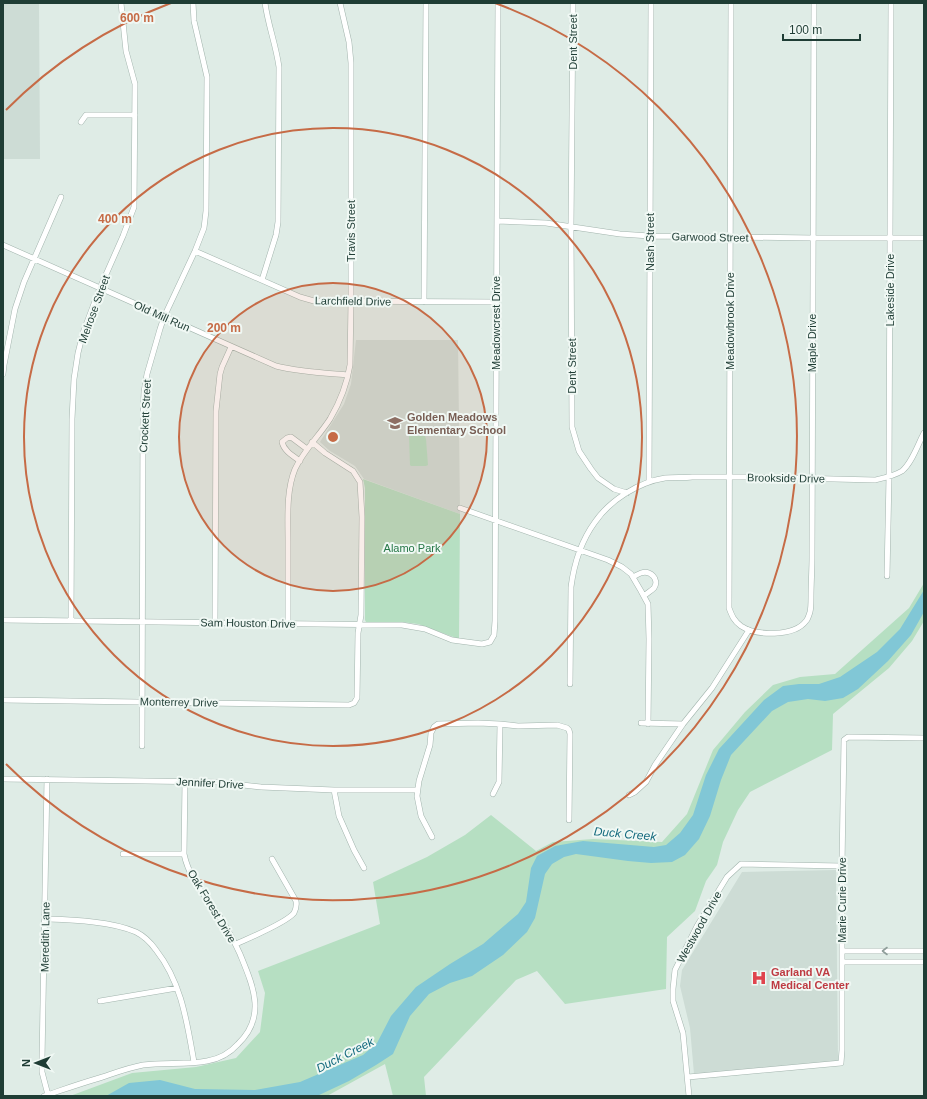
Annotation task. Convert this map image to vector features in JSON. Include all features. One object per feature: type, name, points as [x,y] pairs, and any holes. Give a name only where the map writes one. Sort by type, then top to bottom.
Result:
[{"type":"street","name":"Melrose Street","points":[[71,620],[72,419],[74,379],[83,333],[134,207],[135,84],[126,51],[121,3]]},
{"type":"street","name":"Crockett Street","points":[[142,746],[144,392],[147,374],[164,317],[195,251],[204,228],[206,211],[207,77],[194,21],[193,3]]},
{"type":"street","points":[[262,280],[276,235],[279,190],[279,67],[268,23],[266,3]]},
{"type":"street","name":"Travis Street","points":[[288,624],[290,485],[295,470],[307,449],[330,418],[342,397],[348,375],[350,357],[351,63],[349,42],[340,3]]},
{"type":"street","points":[[424,302],[426,3]]},
{"type":"street","name":"Meadowcrest Drive","points":[[490,642],[494,635],[495,621],[498,3]]},
{"type":"street","name":"Dent Street","points":[[573,3],[571,226],[572,427],[579,451],[598,478],[614,489],[627,492]]},
{"type":"street","name":"Nash Street","points":[[649,482],[651,3]]},
{"type":"street","name":"Meadowbrook Drive","points":[[731,3],[729,608],[732,618],[749,630]]},
{"type":"street","name":"Maple Drive","points":[[749,630],[757,632],[781,633],[792,631],[800,627],[806,621],[810,612],[812,557],[814,3]]},
{"type":"street","name":"Lakeside Drive","points":[[887,576],[889,477],[891,3]]},
{"type":"street","points":[[81,122],[86,115],[135,115]]},
{"type":"street","points":[[3,374],[15,309],[24,282],[61,197]]},
{"type":"street","name":"Garwood Street","points":[[496,221],[546,223],[620,234],[650,236],[924,238]]},
{"type":"street","name":"Old Mill Run","points":[[3,245],[276,366],[309,373],[348,375]]},
{"type":"street","name":"Larchfield Drive","points":[[195,251],[314,302],[496,302]]},
{"type":"street","points":[[215,622],[216,411],[220,374],[231,347]]},
{"type":"street","name":"Brookside Drive","points":[[627,492],[649,482],[666,478],[730,477],[875,480],[889,477],[901,471],[908,464],[924,433]]},
{"type":"street","points":[[300,461],[287,451],[282,442],[291,437],[307,449]]},
{"type":"street","points":[[312,442],[325,453],[353,471],[360,482],[362,517],[360,624]]},
{"type":"street","points":[[570,684],[572,573],[580,550],[595,521],[611,504],[627,492]]},
{"type":"street","points":[[460,508],[608,560],[622,567],[631,574],[648,604],[648,724]]},
{"type":"street","points":[[632,577],[645,572],[654,577],[655,586],[644,596]]},
{"type":"street","name":"Sam Houston Drive","points":[[3,620],[402,625],[425,629],[452,640],[482,644],[490,642]]},
{"type":"street","name":"Monterrey Drive","points":[[3,700],[349,705],[354,703],[357,698],[358,633],[360,624]]},
{"type":"street","points":[[629,794],[635,792],[646,782],[655,765],[683,724],[712,688],[749,630]]},
{"type":"street","points":[[641,723],[683,724]]},
{"type":"street","points":[[432,837],[421,816],[417,796],[419,781],[428,756],[431,733],[434,727],[438,724],[500,724],[518,726],[557,725],[567,728],[570,734],[569,820]]},
{"type":"street","points":[[493,794],[499,782],[500,724]]},
{"type":"street","name":"Marie Curie Drive","points":[[688,1077],[841,1063],[844,740],[848,737],[924,738]]},
{"type":"street","name":"Jennifer Drive","points":[[3,779],[216,782],[261,787],[334,790],[418,790]]},
{"type":"street","name":"Meredith Lane","points":[[46,1095],[42,1072],[42,1060],[47,780]]},
{"type":"street","name":"Oak Forest Drive","points":[[46,1095],[142,1065],[194,1062],[214,1059],[229,1052],[242,1041],[252,1026],[256,1009],[254,996],[236,944],[191,875],[186,863],[184,854],[185,782]]},
{"type":"street","points":[[334,790],[339,816],[354,850],[364,868]]},
{"type":"street","points":[[123,854],[184,854]]},
{"type":"street","points":[[236,944],[288,919],[296,910],[296,901],[272,859]]},
{"type":"street","name":"Westwood Drive","points":[[689,1096],[683,1033],[673,1001],[672,989],[675,970],[697,926],[727,877],[741,864],[842,866]]},
{"type":"street","points":[[45,920],[79,921],[111,925],[137,932],[148,941],[165,961],[184,1006],[194,1062]]},
{"type":"street","points":[[842,952],[924,951]]},
{"type":"street","points":[[842,962],[924,962]]},
{"type":"street","points":[[100,1001],[177,988]]},
{"type":"shaded area","points":[[3,3],[39,3],[40,159],[3,159]]},
{"type":"shaded area","name":"Golden Meadows Elementary School","points":[[356,340],[458,340],[460,514],[364,479],[355,466],[330,451],[320,442],[344,404],[351,384]]},
{"type":"shaded area","name":"Garland VA Medical Center","points":[[836,870],[838,1061],[694,1074],[690,1028],[680,986],[682,970],[742,872]]},
{"type":"green space","points":[[409,436],[425,436],[428,465],[410,465]]},
{"type":"green space","name":"Alamo Park","points":[[363,479],[460,514],[459,639],[418,624],[402,622],[366,622],[365,488]]},
{"type":"green space","points":[[924,583],[924,621],[912,641],[889,668],[833,714],[832,750],[750,792],[738,810],[723,842],[717,865],[706,881],[695,911],[667,937],[666,989],[565,1004],[537,971],[516,980],[424,1077],[426,1096],[393,1096],[385,1064],[327,1096],[70,1096],[132,1073],[196,1067],[236,1058],[260,1032],[265,993],[258,971],[380,924],[373,882],[427,857],[465,835],[491,815],[536,851],[553,842],[593,839],[662,842],[687,814],[713,750],[745,712],[773,685],[800,677],[835,674],[909,608]]},
{"type":"water","points":[[924,590],[924,612],[911,635],[888,661],[858,689],[843,698],[825,701],[808,699],[788,702],[772,711],[731,755],[721,780],[710,816],[699,839],[685,855],[672,862],[651,863],[576,854],[564,857],[552,864],[545,874],[535,918],[527,932],[503,955],[472,976],[450,983],[429,994],[410,1016],[393,1054],[376,1065],[349,1081],[317,1096],[106,1096],[129,1083],[160,1080],[195,1089],[255,1090],[300,1082],[363,1055],[377,1043],[391,1016],[416,987],[483,944],[518,914],[526,902],[531,868],[537,856],[555,846],[583,841],[654,847],[666,845],[680,833],[693,815],[706,775],[719,749],[764,700],[783,686],[819,684],[840,677],[877,652],[900,629]]},
{"type":"place","name":"Golden Meadows Elementary School","points":[[395,423]]},
{"type":"place","name":"Garland VA Medical Center","points":[[759,978]]},
{"type":"water label","name":"Duck Creek","points":[[625,834]]},
{"type":"water label","name":"Duck Creek","points":[[345,1055]]}]
